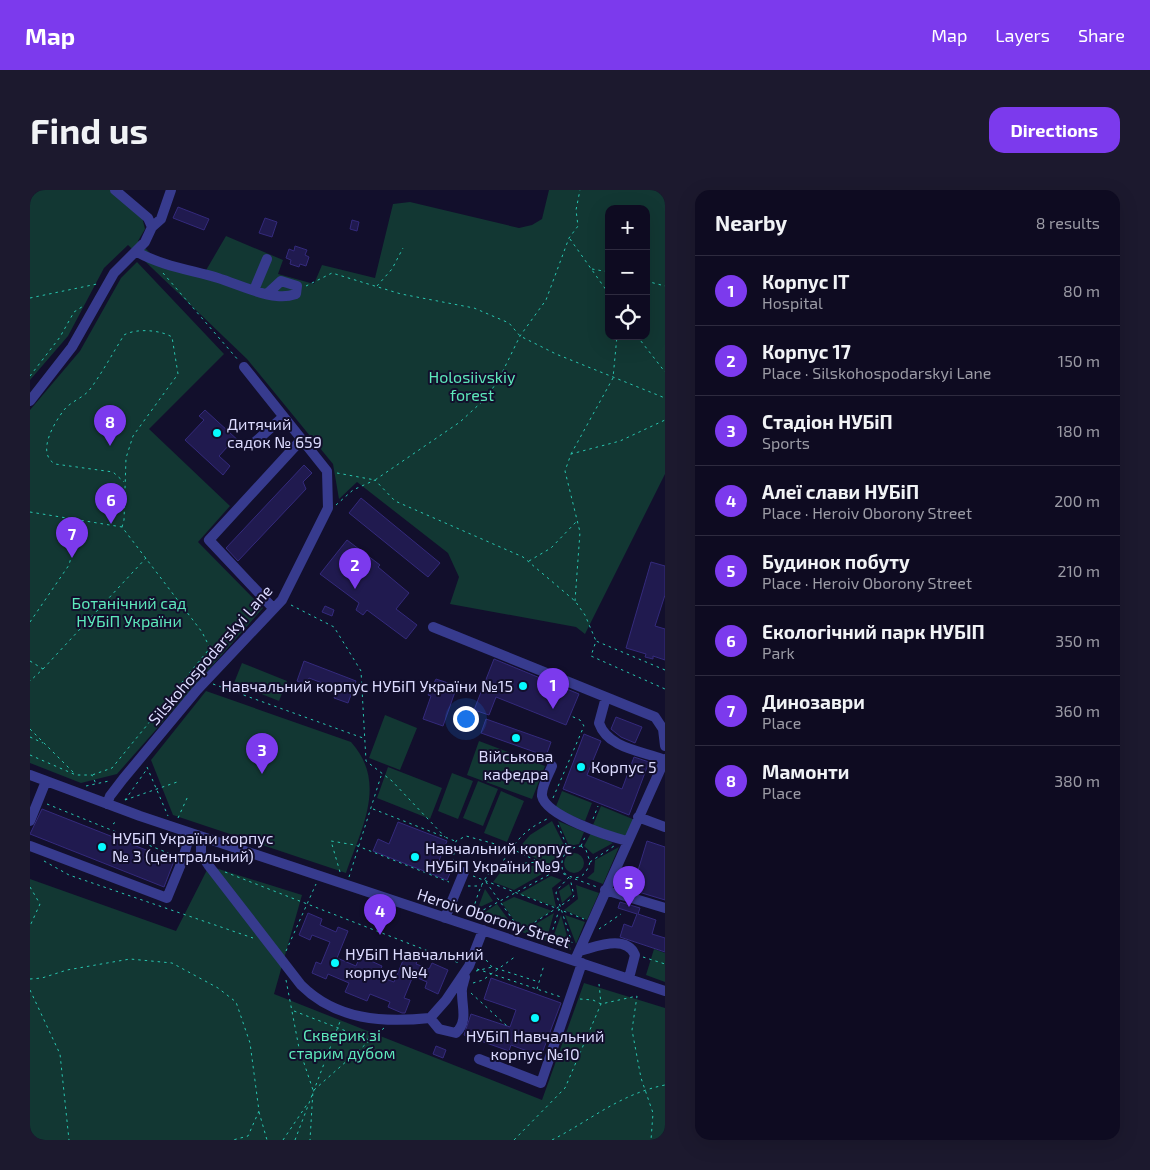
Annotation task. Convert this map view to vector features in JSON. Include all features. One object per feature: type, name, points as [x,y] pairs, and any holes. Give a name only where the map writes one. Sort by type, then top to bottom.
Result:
[{"type":"street","points":[[115,190],[148,218],[152,227]]},
{"type":"street","points":[[30,401],[72,347],[114,273],[137,252],[150,234],[152,227],[160,219],[172,190]]},
{"type":"street","points":[[137,252],[150,259],[267,294],[277,296],[296,294],[297,286],[281,281],[267,294]]},
{"type":"street","points":[[254,290],[267,259]]},
{"type":"street","points":[[244,367],[327,471]]},
{"type":"street","points":[[255,442],[283,416]]},
{"type":"street","points":[[273,608],[209,540],[301,440]]},
{"type":"street","name":"Silskohospodarskyi Lane","points":[[107,804],[123,779],[197,690],[282,600],[328,508],[327,471]]},
{"type":"street","points":[[432,627],[655,717],[663,729],[665,746]]},
{"type":"street","points":[[478,1059],[540,1082],[569,999],[579,957],[595,926],[605,890],[625,840],[665,760],[631,749],[607,737],[599,723],[606,697]]},
{"type":"street","points":[[552,766],[542,792],[542,798],[552,812],[625,840]]},
{"type":"street","name":"Heroiv Oborony Street","points":[[30,775],[107,804],[319,877],[483,930],[579,957],[628,978],[665,991]]},
{"type":"street","points":[[30,821],[46,781]]},
{"type":"street","points":[[638,817],[665,827]]},
{"type":"street","points":[[30,846],[167,898],[183,859],[190,833]]},
{"type":"street","points":[[201,837],[201,854],[209,866],[284,963],[316,1000],[356,1017],[430,1018],[446,1000],[468,968]]},
{"type":"street","points":[[446,918],[464,872]]},
{"type":"street","points":[[605,890],[665,908]]},
{"type":"street","points":[[430,1018],[439,1029],[456,1033],[463,1021],[463,986],[483,930]]},
{"type":"street","points":[[579,957],[618,943],[633,950],[635,955],[628,978]]},
{"type":"path","points":[[328,508],[339,504],[353,490],[375,480],[460,422],[486,398],[499,379],[520,336],[546,300],[569,238],[578,226],[576,210],[580,190]]},
{"type":"path","points":[[569,238],[605,288]]},
{"type":"path","points":[[376,286],[392,269],[403,248]]},
{"type":"path","points":[[591,268],[605,271]]},
{"type":"path","points":[[296,294],[313,281],[332,273],[401,294],[474,308],[508,323],[520,336],[613,378],[642,387],[665,398]]},
{"type":"path","points":[[163,274],[244,367]]},
{"type":"path","points":[[650,282],[665,286]]},
{"type":"path","points":[[30,298],[94,285]]},
{"type":"path","points":[[30,376],[60,337],[74,312],[87,303]]},
{"type":"path","points":[[122,527],[126,458],[133,436],[178,374],[172,338],[165,332],[130,331],[124,335],[90,390],[65,409],[49,434],[46,455],[55,464],[113,472],[124,482]]},
{"type":"path","points":[[575,602],[580,532],[566,472],[571,454],[613,378],[617,340]]},
{"type":"path","points":[[640,340],[665,372]]},
{"type":"path","points":[[571,454],[620,441],[665,420]]},
{"type":"path","points":[[327,471],[375,480],[395,501],[523,557],[575,602],[585,615],[596,642],[591,656],[665,689]]},
{"type":"path","points":[[30,512],[122,527],[202,632],[210,648],[112,768],[92,775],[76,775],[30,755]]},
{"type":"path","points":[[78,519],[80,523]]},
{"type":"path","points":[[528,562],[551,548],[578,519]]},
{"type":"path","points":[[30,622],[70,565],[80,523],[83,520]]},
{"type":"path","points":[[30,680],[43,669],[146,557]]},
{"type":"path","points":[[282,600],[334,628],[361,671],[366,761],[380,771],[381,775],[392,781],[445,836]]},
{"type":"path","points":[[596,642],[665,670]]},
{"type":"path","points":[[30,661],[43,669]]},
{"type":"path","points":[[213,684],[364,738]]},
{"type":"path","points":[[499,867],[510,848],[526,830],[552,812],[584,726],[580,720],[571,716]]},
{"type":"path","points":[[30,729],[76,775]]},
{"type":"path","points":[[30,737],[45,744]]},
{"type":"path","points":[[142,758],[169,819]]},
{"type":"path","points":[[147,768],[124,800],[180,781]]},
{"type":"path","points":[[92,775],[96,784]]},
{"type":"path","points":[[348,878],[381,775]]},
{"type":"path","points":[[82,787],[123,779]]},
{"type":"path","points":[[178,821],[188,796]]},
{"type":"path","points":[[38,800],[183,859]]},
{"type":"path","points":[[590,828],[598,806]]},
{"type":"path","points":[[372,808],[456,841],[466,836],[510,848],[555,872],[605,890]]},
{"type":"path","points":[[552,812],[568,849]]},
{"type":"path","points":[[113,824],[117,821]]},
{"type":"path","points":[[339,875],[340,870],[331,840],[359,847],[459,886],[482,886]]},
{"type":"path","points":[[573,878],[579,878],[585,874],[590,862],[625,840]]},
{"type":"path","points":[[486,881],[521,931],[560,908],[574,896],[569,877],[563,872],[561,865],[563,856],[568,849],[581,846],[586,850],[590,862]]},
{"type":"path","points":[[38,858],[69,875],[256,939]]},
{"type":"path","points":[[537,862],[499,867],[492,871],[482,886],[471,918],[555,872]]},
{"type":"path","points":[[209,866],[468,968],[536,990],[569,999],[593,1000],[601,1004],[637,996],[632,1030],[644,1089],[653,1113],[650,1140]]},
{"type":"path","points":[[310,1140],[313,1090],[298,1048],[293,1011],[286,985],[284,963],[319,877]]},
{"type":"path","points":[[569,877],[557,890],[560,908],[579,957]]},
{"type":"path","points":[[486,881],[514,894],[560,908],[595,926],[621,914]]},
{"type":"path","points":[[30,887],[40,904],[30,926]]},
{"type":"path","points":[[548,945],[560,908]]},
{"type":"path","points":[[476,948],[492,967],[539,982]]},
{"type":"path","points":[[635,955],[665,964]]},
{"type":"path","points":[[463,986],[483,980],[516,956]]},
{"type":"path","points":[[30,979],[42,978],[67,970],[130,959],[172,963],[191,972],[236,1002],[250,1043],[258,1111],[267,1140]]},
{"type":"path","points":[[536,990],[544,965]]},
{"type":"path","points":[[468,968],[482,971],[492,967]]},
{"type":"path","points":[[514,1140],[565,1088],[601,1004],[599,984]]},
{"type":"path","points":[[463,986],[507,1026]]},
{"type":"path","points":[[30,990],[60,1054],[70,1140]]},
{"type":"path","points":[[293,1011],[372,1041]]},
{"type":"path","points":[[295,1140],[344,1012]]},
{"type":"path","points":[[313,1090],[372,1041],[394,1019]]},
{"type":"path","points":[[552,1140],[622,1098],[644,1089],[665,1085]]},
{"type":"path","points":[[283,1140],[310,1100]]},
{"type":"path","points":[[233,1140],[248,1136],[258,1111]]},
{"type":"green space","name":"Holosiivskiy forest","points":[[30,190],[111,190],[141,213],[145,229],[138,241],[157,260],[205,272],[226,236],[283,260],[278,274],[314,284],[322,265],[375,278],[393,204],[410,202],[519,228],[532,225],[542,219],[549,190],[665,190],[665,474],[585,634],[576,627],[450,604],[459,577],[448,553],[357,482],[339,499],[333,464],[247,359],[128,245],[104,268],[68,336],[30,380]]},
{"type":"green space","name":"Ботанічний сад НУБіП України","points":[[137,262],[224,354],[149,429],[230,506],[198,542],[263,608],[117,774],[81,783],[30,763],[30,410],[80,351],[121,278]]},
{"type":"green space","points":[[242,663],[287,681],[279,701],[234,683]]},
{"type":"green space","points":[[206,691],[351,742],[362,758],[368,774],[370,790],[364,823],[346,873],[173,815],[151,760]]},
{"type":"green space","points":[[385,715],[417,728],[400,770],[369,758]]},
{"type":"green space","points":[[479,741],[545,766],[532,799],[467,775]]},
{"type":"green space","points":[[388,767],[442,788],[430,819],[377,798]]},
{"type":"green space","points":[[452,773],[473,781],[458,819],[438,811]]},
{"type":"green space","points":[[478,781],[498,789],[483,826],[463,818]]},
{"type":"green space","points":[[501,791],[524,801],[507,842],[484,833]]},
{"type":"green space","points":[[562,791],[592,803],[585,821],[555,809]]},
{"type":"green space","points":[[601,806],[635,820],[627,839],[593,825]]},
{"type":"green space","points":[[552,821],[565,847],[559,852],[556,869],[518,849],[530,835]]},
{"type":"green space","points":[[558,821],[584,832],[579,844],[569,846]]},
{"type":"green space","points":[[591,833],[613,843],[593,854],[584,846]]},
{"type":"green space","points":[[619,847],[603,884],[587,878],[594,872],[595,860]]},
{"type":"green space","points":[[570,853],[578,853],[584,859],[584,867],[578,873],[570,873],[564,867],[564,859]]},
{"type":"green space","points":[[540,865],[549,870],[514,890],[493,882],[503,869]]},
{"type":"green space","name":"Скверик зі старим дубом","points":[[209,866],[302,895],[274,994],[542,1100],[584,983],[665,1008],[665,1140],[30,1140],[30,879],[176,931]]},
{"type":"green space","points":[[551,876],[562,880],[552,888],[556,907],[519,894]]},
{"type":"green space","points":[[569,884],[572,894],[562,903],[559,891]]},
{"type":"green space","points":[[576,885],[599,893],[587,920],[564,910],[578,899]]},
{"type":"green space","points":[[485,889],[493,901],[478,908]]},
{"type":"green space","points":[[514,897],[552,911],[521,930],[502,903]]},
{"type":"green space","points":[[497,904],[516,930],[478,917]]},
{"type":"green space","points":[[554,913],[546,941],[522,932]]},
{"type":"green space","points":[[561,915],[571,950],[551,943]]},
{"type":"green space","points":[[565,915],[585,922],[576,944]]},
{"type":"green space","points":[[654,949],[665,953],[665,982],[646,975]]},
{"type":"building","points":[[178,207],[209,219],[204,230],[173,218]]},
{"type":"building","points":[[265,218],[277,222],[272,237],[259,233]]},
{"type":"building","points":[[352,220],[359,222],[357,231],[350,229]]},
{"type":"building","points":[[295,246],[307,250],[305,255],[309,257],[306,266],[300,264],[299,267],[290,264],[291,260],[286,258],[289,249],[294,251]]},
{"type":"building","points":[[205,410],[241,443],[234,450],[229,445],[219,456],[230,466],[223,475],[185,440],[204,420],[199,416]]},
{"type":"building","points":[[304,465],[312,473],[303,482],[306,489],[238,561],[226,548]]},
{"type":"building","points":[[361,498],[440,563],[428,577],[349,513]]},
{"type":"building","points":[[347,540],[380,565],[378,567],[409,593],[396,609],[417,625],[406,639],[367,610],[363,615],[356,610],[359,603],[320,574]]},
{"type":"building","points":[[651,562],[665,566],[665,595],[655,626],[665,629],[665,660],[653,656],[653,659],[645,657],[646,654],[626,648]]},
{"type":"building","points":[[325,606],[334,610],[332,616],[322,612]]},
{"type":"building","name":"Навчальний корпус НУБіП України №15","points":[[494,659],[579,694],[566,725],[496,697],[489,715],[474,710]]},
{"type":"building","points":[[304,661],[356,681],[348,703],[334,698],[338,689],[309,678],[306,685],[297,681]]},
{"type":"building","points":[[436,679],[457,686],[443,726],[423,719],[431,696],[428,695]]},
{"type":"building","points":[[616,717],[642,727],[635,743],[621,737],[611,729]]},
{"type":"building","name":"Військова кафедра","points":[[486,719],[551,742],[546,756],[481,733]]},
{"type":"building","name":"Корпус 5","points":[[584,734],[601,741],[587,775],[622,789],[634,757],[649,762],[629,815],[563,789]]},
{"type":"building","name":"НУБіП України корпус № 3 (центральний)","points":[[42,809],[174,861],[164,887],[30,834]]},
{"type":"building","name":"Навчальний корпус НУБіП України №9","points":[[398,822],[447,841],[438,863],[452,869],[447,880],[373,851],[378,839],[389,844]]},
{"type":"building","points":[[647,841],[665,847],[665,900],[632,890]]},
{"type":"building","points":[[620,902],[640,908],[638,914],[656,920],[652,934],[665,938],[665,952],[620,937],[624,924],[632,927],[637,914],[618,908]]},
{"type":"building","name":"НУБіП Навчальний корпус №4","points":[[308,913],[322,919],[320,925],[336,932],[338,927],[348,931],[337,958],[356,966],[360,956],[382,966],[378,976],[394,982],[407,951],[419,956],[416,964],[429,969],[432,963],[448,970],[438,994],[425,988],[427,982],[413,976],[404,998],[410,1000],[405,1013],[402,1013],[388,1007],[390,1002],[370,994],[367,1001],[345,992],[349,983],[328,974],[326,979],[312,973],[316,962],[321,964],[330,942],[312,935],[310,940],[299,935]]},
{"type":"building","name":"НУБіП Навчальний корпус №10","points":[[491,978],[561,1003],[541,1056],[511,1045],[509,1051],[464,1035],[471,1014],[510,1027],[516,1010],[484,999]]},
{"type":"building","points":[[436,1046],[446,1050],[443,1058],[433,1054]]},
{"type":"place","name":"Дитячий садок № 659","points":[[217,433]]},
{"type":"place","name":"Мамонти","points":[[110,446]]},
{"type":"place","name":"Екологічний парк НУБІП","points":[[111,524]]},
{"type":"place","name":"Динозаври","points":[[72,558]]},
{"type":"place","name":"Корпус 17","points":[[355,589]]},
{"type":"place","name":"Навчальний корпус НУБіП України №15","points":[[523,686]]},
{"type":"place","name":"Корпус ІТ","points":[[553,709]]},
{"type":"place","name":"Військова кафедра","points":[[516,738]]},
{"type":"place","name":"Корпус 5","points":[[581,767]]},
{"type":"place","name":"Стадіон НУБіП","points":[[262,774]]},
{"type":"place","name":"НУБіП України корпус № 3 (центральний)","points":[[102,847]]},
{"type":"place","name":"Навчальний корпус НУБіП України №9","points":[[415,857]]},
{"type":"place","name":"Будинок побуту","points":[[629,907]]},
{"type":"place","name":"Алеї слави НУБіП","points":[[380,935]]},
{"type":"place","name":"НУБіП Навчальний корпус №4","points":[[335,963]]},
{"type":"place","name":"НУБіП Навчальний корпус №10","points":[[535,1018]]}]
